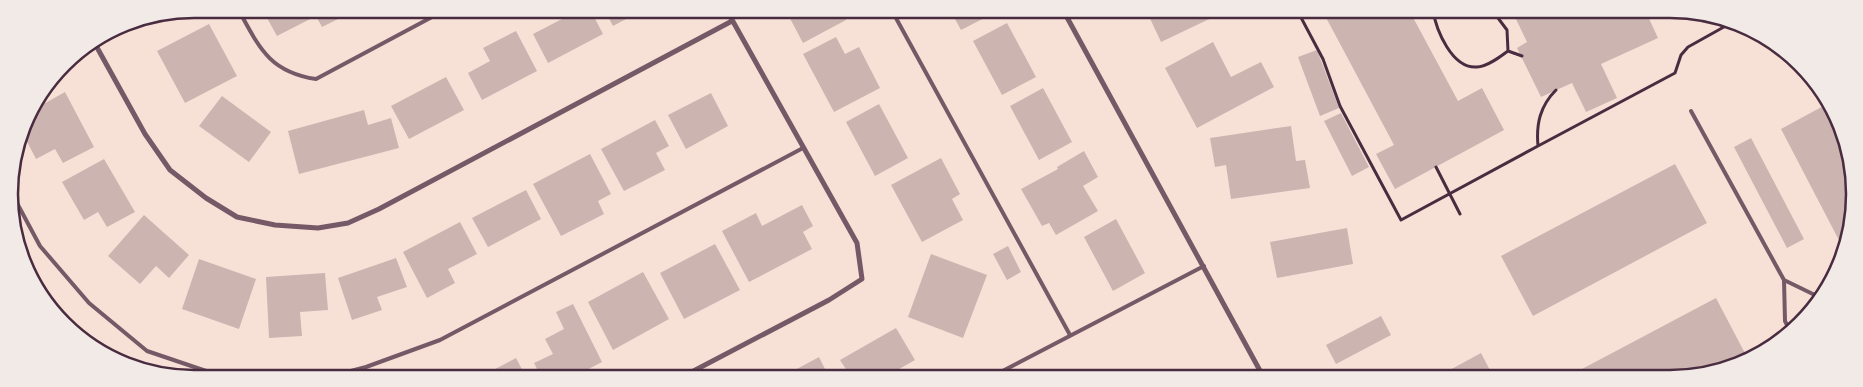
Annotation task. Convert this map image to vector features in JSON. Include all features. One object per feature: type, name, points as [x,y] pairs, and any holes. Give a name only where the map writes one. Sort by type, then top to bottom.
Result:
[{"type":"street","points":[[696,370],[829,300],[862,279],[857,243],[730,18]]},
{"type":"street","points":[[1067,18],[1259,369]]},
{"type":"street","points":[[97,47],[145,134],[170,170],[206,198],[238,217],[275,225],[318,228],[348,223],[379,209],[732,21]]},
{"type":"lane","points":[[243,18],[262,50],[276,65],[302,77],[316,79],[430,18]]},
{"type":"lane","points":[[895,18],[1070,335]]},
{"type":"lane","points":[[1691,110],[1784,280],[1785,321],[1787,325]]},
{"type":"lane","points":[[358,370],[440,340],[803,148]]},
{"type":"lane","points":[[18,205],[40,246],[89,303],[147,351],[203,370]]},
{"type":"lane","points":[[1005,369],[1204,266]]},
{"type":"lane","points":[[1784,280],[1813,295]]},
{"type":"path","points":[[1300,18],[1323,59],[1340,106],[1401,220],[1676,73],[1681,55],[1688,47],[1725,27]]},
{"type":"path","points":[[1434,18],[1435,24],[1446,46],[1462,65],[1478,68],[1508,51],[1522,56]]},
{"type":"path","points":[[1498,18],[1507,30],[1508,51]]},
{"type":"path","points":[[1538,146],[1537,134],[1542,108],[1547,99],[1556,90]]},
{"type":"path","points":[[1436,168],[1460,214]]},
{"type":"building","points":[[267,18],[312,18],[277,36]]},
{"type":"building","points":[[317,18],[340,18],[322,27]]},
{"type":"building","points":[[595,18],[603,34],[548,63],[533,34],[562,19]]},
{"type":"building","points":[[609,18],[628,18],[613,26]]},
{"type":"building","points":[[790,18],[845,18],[846,20],[803,43]]},
{"type":"building","points":[[954,18],[984,18],[961,30]]},
{"type":"building","points":[[1150,18],[1211,18],[1161,42]]},
{"type":"building","points":[[1326,18],[1413,18],[1458,101],[1482,88],[1504,130],[1395,189],[1376,154],[1394,145]]},
{"type":"building","points":[[1515,18],[1649,18],[1658,38],[1601,64],[1617,98],[1586,112],[1572,83],[1541,97],[1517,48],[1527,42]]},
{"type":"building","points":[[1007,23],[1036,77],[1002,95],[973,41]]},
{"type":"building","points":[[209,24],[237,76],[185,103],[157,51]]},
{"type":"building","points":[[516,31],[537,71],[482,100],[468,73],[490,61],[483,48]]},
{"type":"building","points":[[836,37],[845,54],[859,47],[880,88],[834,112],[803,54]]},
{"type":"building","points":[[1213,42],[1231,77],[1261,62],[1274,87],[1197,128],[1165,68]]},
{"type":"building","points":[[1317,50],[1339,108],[1320,116],[1298,57]]},
{"type":"building","points":[[446,77],[464,110],[409,139],[391,106]]},
{"type":"building","points":[[1043,88],[1072,142],[1039,160],[1010,106]]},
{"type":"building","points":[[65,92],[94,147],[63,163],[55,149],[36,159],[26,140],[41,106]]},
{"type":"building","points":[[711,93],[728,126],[686,149],[668,115]]},
{"type":"building","points":[[222,96],[271,132],[249,162],[199,126]]},
{"type":"building","points":[[879,104],[908,158],[875,176],[846,122]]},
{"type":"building","points":[[1822,107],[1840,148],[1844,171],[1846,194],[1839,241],[1781,129]]},
{"type":"building","points":[[364,110],[368,125],[391,118],[399,148],[299,174],[288,131]]},
{"type":"building","points":[[1341,113],[1369,167],[1352,176],[1324,121]]},
{"type":"building","points":[[655,120],[669,146],[656,153],[665,170],[624,191],[601,149]]},
{"type":"building","points":[[1291,126],[1296,161],[1305,160],[1310,188],[1231,199],[1226,165],[1215,167],[1210,138]]},
{"type":"building","points":[[1751,138],[1804,239],[1787,248],[1734,147]]},
{"type":"building","points":[[1084,151],[1098,177],[1083,186],[1098,211],[1056,235],[1049,223],[1042,226],[1021,189],[1058,169],[1057,167]]},
{"type":"building","points":[[590,154],[611,194],[598,201],[604,214],[561,236],[533,184]]},
{"type":"building","points":[[941,158],[960,194],[952,199],[963,220],[922,242],[891,185]]},
{"type":"building","points":[[104,159],[135,212],[107,227],[98,212],[84,220],[62,182]]},
{"type":"building","points":[[1675,164],[1707,223],[1533,316],[1501,256]]},
{"type":"building","points":[[526,190],[541,219],[488,247],[472,218]]},
{"type":"building","points":[[802,205],[813,226],[803,232],[812,249],[749,282],[722,231],[756,213],[762,226]]},
{"type":"building","points":[[144,215],[189,255],[169,278],[156,266],[140,284],[108,256]]},
{"type":"building","points":[[1116,219],[1145,273],[1113,291],[1084,237]]},
{"type":"building","points":[[460,222],[477,254],[448,269],[455,283],[427,298],[403,252]]},
{"type":"building","points":[[1347,228],[1353,264],[1277,278],[1270,242]]},
{"type":"building","points":[[715,244],[740,290],[684,319],[660,273]]},
{"type":"building","points":[[1008,246],[1021,272],[1007,280],[993,254]]},
{"type":"building","points":[[931,254],[987,275],[963,338],[908,317]]},
{"type":"building","points":[[396,258],[407,287],[377,297],[382,310],[352,320],[338,278]]},
{"type":"building","points":[[199,259],[256,279],[239,329],[182,309]]},
{"type":"building","points":[[643,272],[669,319],[613,350],[588,302]]},
{"type":"building","points":[[325,273],[328,310],[300,312],[302,336],[269,338],[266,277]]},
{"type":"building","points":[[1716,298],[1744,352],[1715,364],[1692,368],[1582,369]]},
{"type":"building","points":[[573,304],[602,362],[587,370],[537,370],[534,363],[553,354],[545,339],[564,329],[556,312]]},
{"type":"building","points":[[1381,316],[1391,335],[1336,364],[1326,345]]},
{"type":"building","points":[[896,328],[915,360],[898,370],[846,370],[840,360]]},
{"type":"building","points":[[1481,353],[1489,369],[1451,369]]},
{"type":"building","points":[[819,357],[825,370],[796,370]]},
{"type":"building","points":[[516,358],[522,370],[494,370]]}]
